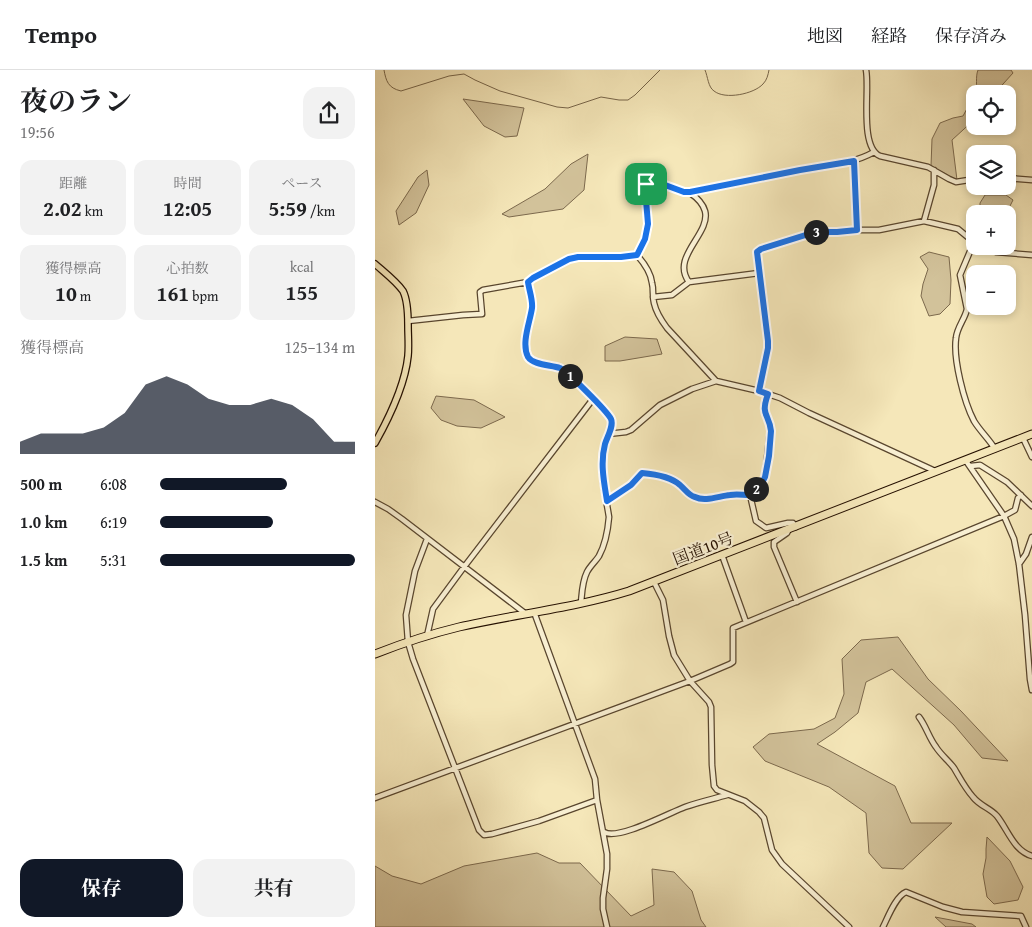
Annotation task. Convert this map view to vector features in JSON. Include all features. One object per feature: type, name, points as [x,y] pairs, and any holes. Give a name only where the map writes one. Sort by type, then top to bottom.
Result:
[{"type":"highway","name":"国道10号","points":[[375,654],[458,627],[615,596],[936,471],[969,464],[995,449],[1032,434]]},
{"type":"main road","points":[[375,264],[402,291],[407,308],[408,321],[408,358],[405,370],[392,411],[375,443]]},
{"type":"street","points":[[866,70],[866,117],[874,152],[880,156],[928,167],[956,182],[966,181]]},
{"type":"street","points":[[637,255],[645,239],[648,224],[645,188],[649,182],[653,181],[684,192],[690,192],[854,161],[874,152]]},
{"type":"street","points":[[854,161],[857,230]]},
{"type":"street","points":[[923,221],[934,185],[934,170]]},
{"type":"street","points":[[1016,179],[1032,180]]},
{"type":"street","points":[[689,282],[685,275],[686,259],[705,223],[705,211],[696,197],[690,192]]},
{"type":"street","points":[[759,391],[768,341],[757,252],[761,249],[812,233],[879,230],[923,221],[958,229],[966,236]]},
{"type":"street","points":[[1016,254],[1032,255]]},
{"type":"street","points":[[408,321],[482,314],[480,292],[528,282],[569,259],[637,255]]},
{"type":"street","points":[[637,255],[653,283],[656,311],[667,328],[716,381]]},
{"type":"street","points":[[968,255],[960,275],[967,309],[957,330],[955,339],[956,356],[965,396],[975,421],[995,449]]},
{"type":"street","points":[[653,297],[671,295],[689,282],[759,273]]},
{"type":"street","points":[[528,282],[533,306],[525,342],[528,356],[534,362],[562,369],[603,408],[611,420],[603,459],[609,516],[598,557],[587,571],[582,586],[581,603]]},
{"type":"street","points":[[608,434],[631,430],[660,405],[692,389],[716,381],[780,398],[936,471]]},
{"type":"street","points":[[750,495],[763,481],[767,473],[771,431],[764,408],[768,394]]},
{"type":"street","points":[[427,636],[433,609],[593,399]]},
{"type":"street","points":[[1023,438],[1032,457]]},
{"type":"street","points":[[969,464],[980,465],[1007,482],[1032,506]]},
{"type":"street","points":[[969,464],[1004,516],[1014,539],[1019,564],[1032,690]]},
{"type":"street","points":[[607,501],[631,485],[642,473],[659,475],[675,481],[689,494],[697,498],[731,494],[750,495]]},
{"type":"street","points":[[750,495],[756,521],[766,528],[793,523],[792,528],[774,542],[774,547],[797,602]]},
{"type":"street","points":[[375,798],[690,681],[733,662],[733,628],[1004,516],[1015,510],[1018,498],[1021,495]]},
{"type":"street","points":[[375,502],[388,509],[525,614]]},
{"type":"street","points":[[1019,564],[1026,554],[1032,537]]},
{"type":"street","points":[[427,539],[415,571],[406,615],[408,642],[479,830],[484,834],[493,834],[539,821],[597,800]]},
{"type":"street","points":[[722,555],[745,622]]},
{"type":"street","points":[[654,582],[663,600],[674,655],[690,681],[711,706],[714,786],[717,790],[745,801],[759,812],[764,818],[772,850],[781,864],[849,927]]},
{"type":"street","points":[[534,612],[595,779],[607,854],[603,898],[603,909],[607,927]]},
{"type":"street","points":[[919,717],[936,747],[974,799],[997,816],[1020,850],[1032,856]]},
{"type":"street","points":[[604,832],[610,834],[623,832],[684,807],[728,794]]},
{"type":"street","points":[[883,927],[897,900],[902,893],[906,892],[943,907],[962,912],[1021,916],[1026,927]]},
{"type":"shaded area","points":[[978,70],[1011,70],[1013,73],[1002,85],[976,85]]},
{"type":"shaded area","points":[[463,99],[524,108],[517,136],[505,137],[484,126]]},
{"type":"shaded area","points":[[966,110],[966,127],[952,140],[957,180],[931,166],[932,139],[940,123],[963,116]]},
{"type":"shaded area","points":[[588,154],[584,190],[563,209],[509,217],[502,214],[545,189],[571,164]]},
{"type":"shaded area","points":[[427,170],[429,185],[416,213],[399,225],[396,211],[418,177]]},
{"type":"shaded area","points":[[985,195],[1006,195],[1013,200],[1010,205],[980,205]]},
{"type":"shaded area","points":[[929,252],[949,257],[951,280],[950,304],[940,314],[929,316],[921,296],[928,269],[920,257]]},
{"type":"shaded area","points":[[625,337],[657,339],[662,354],[620,361],[605,361],[605,346]]},
{"type":"shaded area","points":[[436,396],[474,400],[505,417],[481,428],[457,426],[441,420],[431,408]]},
{"type":"shaded area","points":[[898,637],[928,679],[1008,761],[982,758],[954,725],[892,669],[866,682],[858,713],[817,744],[895,786],[911,823],[952,823],[903,869],[882,868],[869,853],[866,813],[829,787],[765,761],[753,747],[769,734],[814,729],[835,718],[844,694],[842,659],[861,640]]},
{"type":"shaded area","points":[[987,837],[1010,861],[1023,887],[1018,900],[994,904],[987,897],[983,874]]},
{"type":"shaded area","points":[[537,853],[559,863],[580,863],[631,916],[654,905],[652,869],[674,872],[692,891],[701,920],[706,927],[375,927],[375,866],[392,876],[421,884],[464,866]]},
{"type":"shaded area","points":[[935,917],[972,924],[976,927],[946,927]]},
{"type":"waterway","points":[[384,70],[388,84],[401,91],[449,76],[464,74],[500,91],[557,107],[568,108],[601,97],[628,100],[660,70]]},
{"type":"waterway","points":[[705,70],[712,89],[719,94],[725,95],[739,95],[759,88],[768,76],[769,70]]},
{"type":"route","points":[[854,161],[857,230],[812,233],[761,249],[757,252],[768,341],[759,391],[768,394],[764,408],[771,431],[767,473],[763,481],[750,495],[731,494],[701,499],[689,494],[675,481],[659,475],[642,473],[635,482],[607,501],[603,459],[611,420],[603,408],[562,369],[534,362],[528,356],[525,342],[533,306],[528,282],[569,259],[593,256],[621,257],[637,255],[645,239],[648,224],[646,184],[653,181],[684,192],[690,192],[854,161]]}]
